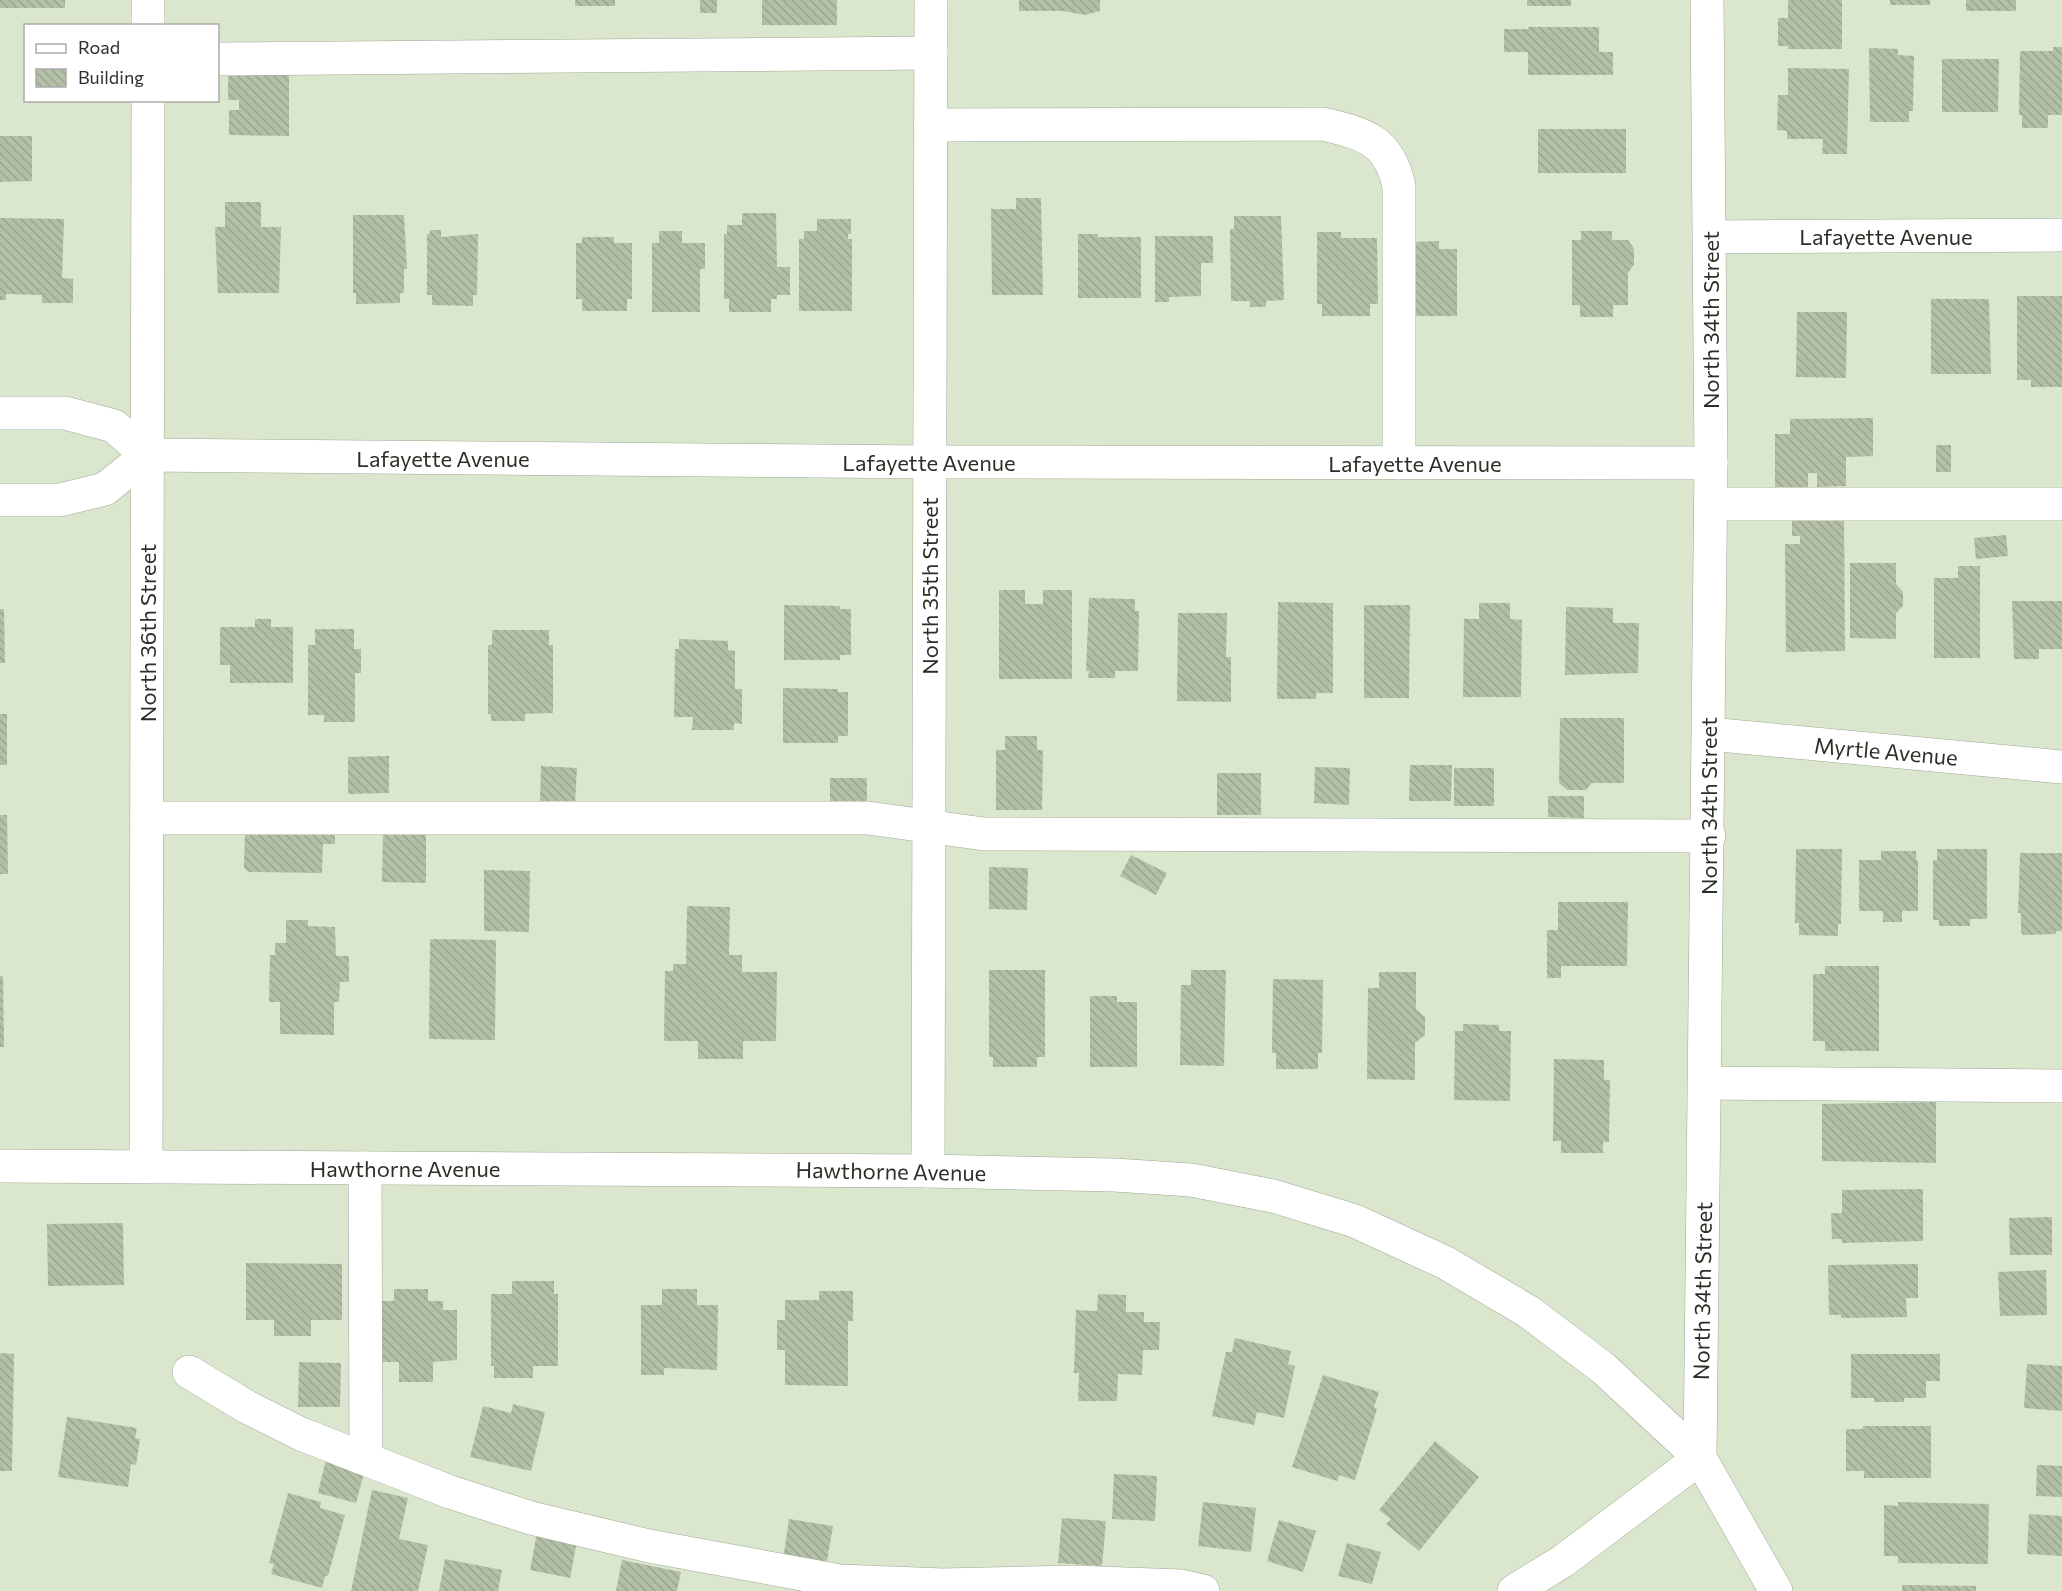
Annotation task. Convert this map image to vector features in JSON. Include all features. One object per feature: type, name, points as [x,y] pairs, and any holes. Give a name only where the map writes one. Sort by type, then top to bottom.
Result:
[{"type":"street","points":[[148,0],[148,24]]},
{"type":"street","name":"North 35th Street","points":[[928,1171],[931,0]]},
{"type":"street","name":"North 34th Street","points":[[1700,1458],[1709,836],[1711,463],[1707,0]]},
{"type":"street","points":[[219,59],[931,53]]},
{"type":"street","name":"North 36th Street","points":[[146,1166],[148,102]]},
{"type":"street","points":[[930,125],[1323,124],[1371,138],[1386,152],[1395,169],[1399,186],[1399,463]]},
{"type":"street","name":"Lafayette Avenue","points":[[1710,237],[2062,235]]},
{"type":"street","points":[[0,413],[65,413],[114,426],[147,455],[105,489],[60,500],[0,500]]},
{"type":"street","name":"Lafayette Avenue","points":[[147,455],[929,462],[1711,463]]},
{"type":"street","points":[[1710,504],[2062,504]]},
{"type":"street","name":"Myrtle Avenue","points":[[1709,734],[2062,767]]},
{"type":"street","points":[[147,818],[868,818],[984,834],[1709,836]]},
{"type":"street","points":[[1705,1083],[2062,1086]]},
{"type":"street","name":"Hawthorne Avenue","points":[[0,1166],[928,1171],[1114,1175],[1191,1180],[1273,1196],[1355,1221],[1446,1263],[1529,1312],[1603,1368],[1700,1458]]},
{"type":"street","points":[[365,1168],[366,1458]]},
{"type":"street","points":[[189,1372],[247,1407],[301,1434],[450,1492],[531,1518],[649,1546],[840,1581],[943,1585],[1073,1582],[1181,1587],[1203,1591]]},
{"type":"street","points":[[1514,1591],[1563,1561],[1700,1458],[1776,1591]]},
{"type":"building","points":[[0,0],[65,0],[65,8],[0,8]]},
{"type":"building","points":[[575,0],[615,0],[615,6],[575,6]]},
{"type":"building","points":[[700,0],[717,0],[717,13],[700,13]]},
{"type":"building","points":[[762,0],[837,0],[837,25],[762,25]]},
{"type":"building","points":[[1019,0],[1100,0],[1100,11],[1085,15],[1063,11],[1019,11]]},
{"type":"building","points":[[1527,0],[1571,0],[1571,6],[1527,6]]},
{"type":"building","points":[[1788,0],[1842,0],[1842,49],[1788,49],[1788,46],[1778,46],[1778,18],[1788,18]]},
{"type":"building","points":[[1890,0],[1930,0],[1930,5],[1890,5]]},
{"type":"building","points":[[1966,0],[2016,0],[2016,11],[1966,11]]},
{"type":"building","points":[[1528,27],[1599,27],[1599,52],[1613,52],[1613,75],[1528,75],[1528,52],[1504,52],[1504,29],[1528,29]]},
{"type":"building","points":[[2053,47],[2062,47],[2062,115],[2048,115],[2048,128],[2022,128],[2022,115],[2019,115],[2020,51],[2053,51]]},
{"type":"building","points":[[1869,48],[1898,49],[1898,55],[1914,56],[1913,111],[1909,111],[1909,122],[1870,122]]},
{"type":"building","points":[[1942,59],[1999,59],[1998,112],[1942,112]]},
{"type":"building","points":[[1788,68],[1849,69],[1847,154],[1822,154],[1823,139],[1787,139],[1787,131],[1777,130],[1778,95],[1788,95]]},
{"type":"building","points":[[289,72],[289,136],[229,135],[229,110],[239,110],[239,100],[228,100],[228,74]]},
{"type":"building","points":[[1538,129],[1626,129],[1626,173],[1538,173]]},
{"type":"building","points":[[0,136],[32,136],[32,181],[0,182]]},
{"type":"building","points":[[1016,198],[1041,198],[1043,295],[992,295],[991,209],[1016,209]]},
{"type":"building","points":[[225,202],[261,202],[261,227],[281,227],[279,293],[218,293],[215,227],[225,227]]},
{"type":"building","points":[[742,213],[776,213],[777,267],[790,267],[790,295],[777,295],[777,299],[771,299],[771,312],[729,312],[729,299],[724,299],[724,234],[727,234],[727,225],[742,225]]},
{"type":"building","points":[[353,215],[404,215],[407,269],[404,269],[404,293],[400,293],[400,303],[356,304],[356,293],[353,293]]},
{"type":"building","points":[[1234,216],[1281,216],[1284,300],[1266,301],[1266,307],[1250,307],[1250,301],[1231,301],[1230,229],[1234,229]]},
{"type":"building","points":[[0,218],[64,219],[62,278],[73,279],[73,303],[42,303],[42,295],[6,294],[6,300],[0,300]]},
{"type":"building","points":[[817,219],[851,219],[851,234],[848,234],[848,239],[852,239],[852,311],[799,311],[799,239],[804,239],[804,231],[817,231]]},
{"type":"building","points":[[430,230],[441,230],[441,237],[478,234],[477,295],[473,295],[473,306],[432,305],[432,295],[427,295],[427,234],[430,234]]},
{"type":"building","points":[[659,231],[682,231],[682,243],[705,243],[705,269],[700,269],[700,312],[652,312],[652,243],[659,243]]},
{"type":"building","points":[[1581,231],[1612,231],[1612,240],[1628,240],[1634,249],[1634,264],[1628,273],[1628,305],[1613,305],[1613,317],[1580,317],[1580,305],[1572,305],[1572,240],[1581,240]]},
{"type":"building","points":[[1317,232],[1341,232],[1341,238],[1377,238],[1378,304],[1370,304],[1370,316],[1322,316],[1322,304],[1317,304]]},
{"type":"building","points":[[1078,234],[1098,234],[1098,237],[1141,237],[1141,298],[1078,298]]},
{"type":"building","points":[[1155,236],[1213,236],[1213,263],[1201,263],[1201,296],[1169,297],[1169,302],[1155,302]]},
{"type":"building","points":[[582,237],[614,237],[614,243],[632,243],[632,299],[627,299],[627,311],[582,311],[582,299],[576,299],[576,243],[582,243]]},
{"type":"building","points":[[1439,241],[1439,249],[1457,249],[1457,316],[1416,316],[1416,277],[1411,277],[1411,242]]},
{"type":"building","points":[[2017,296],[2062,296],[2062,387],[2031,387],[2031,380],[2017,380]]},
{"type":"building","points":[[1931,299],[1989,299],[1991,374],[1931,374]]},
{"type":"building","points":[[1797,312],[1847,312],[1846,378],[1796,377]]},
{"type":"building","points":[[1873,418],[1873,456],[1846,457],[1846,486],[1817,487],[1817,473],[1808,473],[1808,487],[1775,487],[1775,434],[1790,434],[1790,419]]},
{"type":"building","points":[[1936,445],[1951,445],[1951,472],[1936,472]]},
{"type":"building","points":[[1792,512],[1844,512],[1845,651],[1786,652],[1785,544],[1800,544],[1800,536],[1792,536]]},
{"type":"building","points":[[2006,535],[2008,556],[1976,559],[1974,538]]},
{"type":"building","points":[[1850,563],[1896,563],[1896,584],[1903,592],[1903,606],[1896,613],[1896,639],[1850,638]]},
{"type":"building","points":[[1958,566],[1980,566],[1980,658],[1934,658],[1934,578],[1958,578]]},
{"type":"building","points":[[999,590],[1025,590],[1025,604],[1043,604],[1043,590],[1072,590],[1072,679],[999,679]]},
{"type":"building","points":[[1089,598],[1135,599],[1135,611],[1139,611],[1138,671],[1115,671],[1115,678],[1088,678],[1089,671],[1086,671]]},
{"type":"building","points":[[2012,601],[2062,601],[2062,649],[2039,649],[2039,659],[2014,659]]},
{"type":"building","points":[[1278,602],[1333,603],[1333,693],[1316,693],[1316,699],[1277,699]]},
{"type":"building","points":[[1479,603],[1510,603],[1510,619],[1522,620],[1521,697],[1463,697],[1464,619],[1479,619]]},
{"type":"building","points":[[784,605],[840,606],[840,609],[851,609],[851,655],[840,655],[840,660],[784,660]]},
{"type":"building","points":[[1364,605],[1410,605],[1409,698],[1364,698]]},
{"type":"building","points":[[1566,607],[1613,608],[1613,623],[1639,623],[1638,673],[1565,675]]},
{"type":"building","points":[[0,609],[4,609],[5,663],[0,663]]},
{"type":"building","points":[[1178,613],[1227,613],[1226,657],[1231,657],[1231,702],[1177,701]]},
{"type":"building","points":[[255,619],[271,619],[271,627],[293,627],[293,683],[230,683],[230,665],[220,665],[220,627],[255,627]]},
{"type":"building","points":[[315,629],[354,629],[354,649],[361,649],[361,673],[355,673],[355,722],[324,722],[324,715],[308,715],[308,645],[315,645]]},
{"type":"building","points":[[492,630],[549,630],[549,645],[553,645],[553,713],[525,714],[525,721],[491,721],[491,714],[488,714],[488,645],[492,645]]},
{"type":"building","points":[[679,639],[728,641],[728,650],[735,651],[735,689],[742,689],[742,724],[734,723],[734,730],[692,730],[693,717],[674,717],[675,649],[679,649]]},
{"type":"building","points":[[783,688],[838,689],[838,692],[848,692],[848,736],[838,736],[838,743],[783,743]]},
{"type":"building","points":[[0,714],[7,714],[7,765],[0,765]]},
{"type":"building","points":[[1560,718],[1624,718],[1624,783],[1592,783],[1586,790],[1567,790],[1559,783]]},
{"type":"building","points":[[1005,736],[1037,736],[1037,750],[1043,750],[1042,810],[996,810],[996,750],[1005,750]]},
{"type":"building","points":[[389,756],[389,793],[348,794],[348,757]]},
{"type":"building","points":[[1410,765],[1452,765],[1451,801],[1409,801]]},
{"type":"building","points":[[541,766],[577,768],[575,803],[540,801]]},
{"type":"building","points":[[1315,767],[1350,768],[1349,805],[1314,803]]},
{"type":"building","points":[[1454,768],[1494,768],[1494,806],[1454,806]]},
{"type":"building","points":[[1217,773],[1261,773],[1261,815],[1217,815]]},
{"type":"building","points":[[830,778],[867,778],[867,803],[830,803]]},
{"type":"building","points":[[1548,796],[1584,796],[1584,818],[1548,817]]},
{"type":"building","points":[[0,815],[7,815],[8,874],[0,874]]},
{"type":"building","points":[[245,831],[335,832],[335,844],[323,844],[322,873],[249,872],[244,868]]},
{"type":"building","points":[[383,833],[426,833],[426,883],[382,882]]},
{"type":"building","points":[[1796,849],[1842,849],[1841,924],[1838,924],[1838,936],[1799,935],[1799,923],[1795,923]]},
{"type":"building","points":[[1937,849],[1987,849],[1987,919],[1970,919],[1970,926],[1939,926],[1939,920],[1933,920],[1933,860],[1937,860]]},
{"type":"building","points":[[1881,851],[1916,851],[1918,911],[1902,911],[1902,922],[1883,922],[1883,911],[1859,911],[1859,860],[1881,860]]},
{"type":"building","points":[[2020,853],[2062,853],[2062,931],[2056,931],[2056,934],[2023,935],[2021,932],[2021,913],[2018,913]]},
{"type":"building","points":[[1131,855],[1167,873],[1156,895],[1120,876]]},
{"type":"building","points":[[989,867],[1028,868],[1027,910],[989,909]]},
{"type":"building","points":[[484,870],[530,871],[529,932],[484,931]]},
{"type":"building","points":[[1558,902],[1628,902],[1627,966],[1561,966],[1561,978],[1547,978],[1547,930],[1558,930]]},
{"type":"building","points":[[687,906],[730,907],[729,955],[742,955],[742,972],[777,972],[776,1041],[743,1041],[743,1059],[698,1059],[698,1041],[664,1041],[665,971],[673,971],[673,964],[686,964]]},
{"type":"building","points":[[286,920],[308,920],[308,926],[335,927],[336,956],[349,956],[349,982],[340,982],[339,1002],[334,1002],[334,1035],[280,1034],[280,1002],[269,1002],[270,955],[275,955],[275,943],[286,943]]},
{"type":"building","points":[[430,939],[496,940],[495,1040],[429,1039]]},
{"type":"building","points":[[1825,966],[1879,966],[1879,1051],[1825,1051],[1825,1041],[1813,1041],[1813,974],[1825,974]]},
{"type":"building","points":[[989,970],[1045,970],[1045,1057],[1037,1057],[1037,1067],[993,1067],[993,1057],[989,1057]]},
{"type":"building","points":[[1191,970],[1226,970],[1224,1066],[1180,1065],[1181,985],[1191,985]]},
{"type":"building","points":[[1379,972],[1416,972],[1416,1009],[1425,1017],[1425,1035],[1415,1043],[1415,1080],[1367,1079],[1368,988],[1379,988]]},
{"type":"building","points":[[0,976],[3,976],[4,1047],[0,1047]]},
{"type":"building","points":[[1273,979],[1323,980],[1322,1053],[1318,1053],[1318,1069],[1276,1069],[1276,1053],[1272,1053]]},
{"type":"building","points":[[1090,996],[1117,996],[1117,1002],[1137,1002],[1137,1067],[1090,1067]]},
{"type":"building","points":[[1463,1024],[1499,1025],[1499,1031],[1511,1031],[1510,1101],[1454,1100],[1455,1031],[1463,1031]]},
{"type":"building","points":[[1554,1059],[1604,1060],[1604,1080],[1610,1080],[1609,1142],[1603,1142],[1603,1153],[1561,1153],[1561,1141],[1553,1141]]},
{"type":"building","points":[[1936,1102],[1936,1163],[1822,1161],[1822,1104]]},
{"type":"building","points":[[1923,1189],[1923,1241],[1842,1243],[1842,1239],[1832,1239],[1831,1213],[1842,1213],[1842,1190]]},
{"type":"building","points":[[2052,1217],[2052,1255],[2010,1255],[2009,1218]]},
{"type":"building","points":[[123,1223],[124,1285],[48,1286],[47,1224]]},
{"type":"building","points":[[246,1263],[342,1264],[342,1320],[311,1320],[311,1336],[274,1336],[274,1320],[246,1320]]},
{"type":"building","points":[[1918,1264],[1918,1298],[1906,1298],[1907,1317],[1841,1318],[1841,1315],[1829,1315],[1828,1265]]},
{"type":"building","points":[[2046,1270],[2047,1315],[2000,1316],[1998,1272]]},
{"type":"building","points":[[512,1281],[554,1281],[554,1294],[558,1294],[558,1366],[533,1366],[533,1378],[494,1378],[494,1366],[491,1366],[491,1294],[512,1294]]},
{"type":"building","points":[[394,1289],[428,1289],[428,1301],[443,1301],[443,1310],[457,1310],[457,1360],[433,1362],[433,1382],[399,1382],[399,1362],[376,1362],[376,1301],[394,1301]]},
{"type":"building","points":[[662,1289],[697,1289],[697,1305],[718,1305],[717,1370],[664,1368],[664,1375],[641,1375],[641,1305],[662,1305]]},
{"type":"building","points":[[819,1291],[853,1291],[853,1321],[848,1321],[848,1386],[785,1385],[785,1350],[777,1350],[777,1320],[785,1320],[785,1300],[819,1300]]},
{"type":"building","points":[[1098,1294],[1126,1295],[1126,1312],[1144,1312],[1144,1322],[1160,1322],[1159,1350],[1143,1350],[1142,1375],[1118,1374],[1117,1401],[1078,1401],[1079,1373],[1074,1373],[1076,1310],[1097,1311]]},
{"type":"building","points":[[1235,1338],[1291,1351],[1288,1364],[1295,1366],[1284,1418],[1257,1412],[1254,1425],[1212,1416],[1226,1352],[1232,1352]]},
{"type":"building","points":[[0,1353],[14,1354],[12,1471],[0,1471]]},
{"type":"building","points":[[1851,1354],[1940,1354],[1940,1381],[1926,1381],[1926,1398],[1904,1398],[1904,1402],[1874,1402],[1874,1398],[1851,1398]]},
{"type":"building","points":[[299,1362],[341,1363],[340,1407],[298,1407]]},
{"type":"building","points":[[2027,1364],[2062,1366],[2062,1411],[2024,1408]]},
{"type":"building","points":[[1323,1375],[1379,1392],[1374,1407],[1377,1409],[1355,1480],[1339,1475],[1337,1481],[1292,1467]]},
{"type":"building","points":[[513,1404],[545,1412],[531,1471],[470,1457],[483,1406],[511,1413]]},
{"type":"building","points":[[67,1417],[137,1428],[135,1438],[140,1439],[136,1465],[131,1464],[128,1487],[58,1477]]},
{"type":"building","points":[[1863,1426],[1931,1426],[1931,1478],[1864,1478],[1864,1471],[1846,1471],[1846,1429],[1863,1429]]},
{"type":"building","points":[[1435,1441],[1479,1477],[1419,1551],[1386,1524],[1391,1519],[1379,1510]]},
{"type":"building","points":[[326,1459],[365,1469],[356,1503],[318,1493]]},
{"type":"building","points":[[2037,1465],[2062,1466],[2062,1497],[2036,1496]]},
{"type":"building","points":[[1114,1474],[1157,1476],[1155,1521],[1112,1519]]},
{"type":"building","points":[[372,1490],[408,1498],[399,1539],[428,1545],[418,1591],[351,1591]]},
{"type":"building","points":[[288,1493],[321,1502],[320,1508],[345,1515],[328,1576],[325,1576],[322,1588],[271,1574],[274,1564],[269,1563]]},
{"type":"building","points":[[1203,1502],[1256,1508],[1251,1552],[1198,1546]]},
{"type":"building","points":[[1898,1502],[1989,1504],[1988,1564],[1898,1563],[1898,1556],[1884,1556],[1884,1505],[1898,1506]]},
{"type":"building","points":[[2029,1514],[2062,1516],[2062,1556],[2027,1554]]},
{"type":"building","points":[[1062,1518],[1106,1521],[1102,1566],[1058,1563]]},
{"type":"building","points":[[789,1519],[833,1526],[826,1566],[783,1560]]},
{"type":"building","points":[[1279,1520],[1316,1531],[1303,1572],[1267,1561]]},
{"type":"building","points":[[538,1528],[578,1536],[570,1578],[530,1570]]},
{"type":"building","points":[[1347,1543],[1381,1552],[1372,1584],[1338,1576]]},
{"type":"building","points":[[445,1559],[502,1570],[498,1591],[439,1591]]},
{"type":"building","points":[[622,1560],[681,1572],[677,1591],[616,1591]]},
{"type":"building","points":[[1902,1585],[1976,1586],[1976,1591],[1902,1591]]}]
